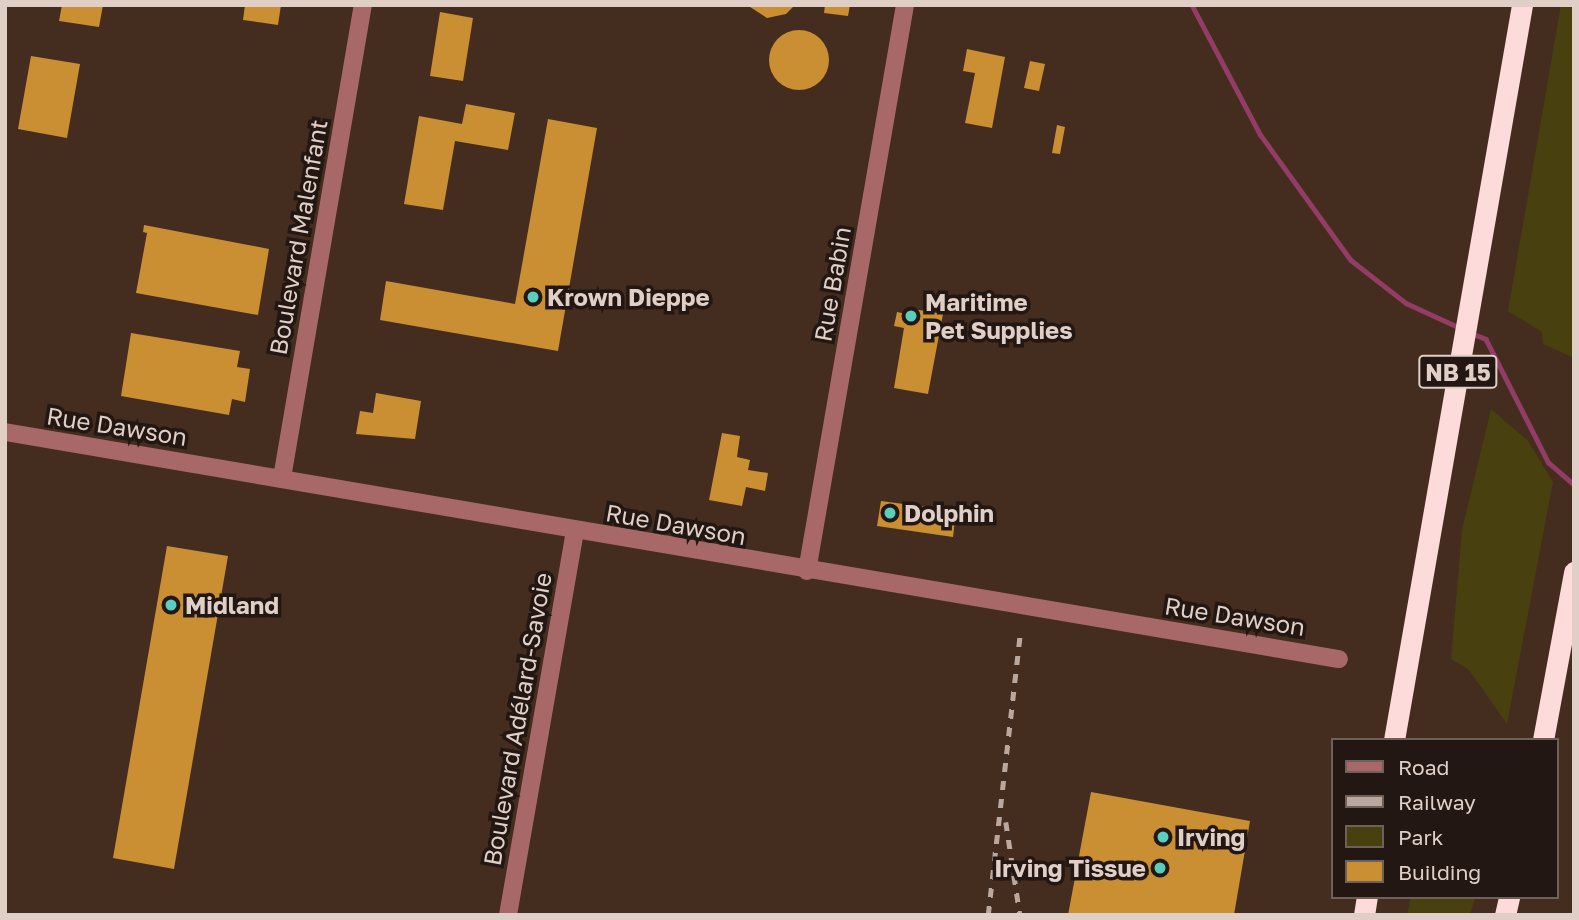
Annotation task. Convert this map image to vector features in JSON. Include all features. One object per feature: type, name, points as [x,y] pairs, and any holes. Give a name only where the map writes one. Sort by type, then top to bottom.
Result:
[{"type":"highway","name":"NB 15","points":[[1394,738],[1522,5]]},
{"type":"highway","points":[[1543,738],[1574,572]]},
{"type":"street","name":"Boulevard Malenfant","points":[[282,478],[363,5]]},
{"type":"street","name":"Rue Babin","points":[[807,571],[905,5]]},
{"type":"street","name":"Rue Dawson","points":[[5,432],[282,478],[575,532],[1339,659]]},
{"type":"street","name":"Boulevard Adélard-Savoie","points":[[508,915],[575,532]]},
{"type":"green space","points":[[1561,5],[1574,5],[1572,357],[1543,344],[1542,332],[1508,311]]},
{"type":"green space","points":[[1491,409],[1528,441],[1553,482],[1507,724],[1469,670],[1451,659],[1462,530]]},
{"type":"green space","points":[[1411,899],[1474,899],[1470,915],[1407,915]]},
{"type":"building","points":[[62,5],[103,5],[99,27],[59,21]]},
{"type":"building","points":[[245,5],[281,5],[278,25],[243,20]]},
{"type":"building","points":[[747,5],[795,5],[786,14],[767,18]]},
{"type":"building","points":[[825,5],[850,5],[848,16],[824,13]]},
{"type":"building","points":[[440,12],[473,18],[463,81],[430,76]]},
{"type":"building","points":[[799,30],[816,35],[824,43],[829,60],[824,77],[816,85],[799,90],[782,85],[774,77],[769,60],[774,43],[782,35]]},
{"type":"building","points":[[967,49],[1005,57],[992,128],[965,123],[975,73],[963,71]]},
{"type":"building","points":[[31,56],[80,64],[67,138],[18,129]]},
{"type":"building","points":[[1030,61],[1045,64],[1039,91],[1024,88]]},
{"type":"building","points":[[466,104],[515,113],[508,150],[455,141],[443,210],[404,204],[419,116],[462,124]]},
{"type":"building","points":[[548,119],[597,128],[558,351],[380,320],[386,281],[515,304]]},
{"type":"building","points":[[1057,125],[1065,127],[1060,154],[1052,153]]},
{"type":"building","points":[[144,225],[269,249],[258,315],[136,293],[147,233],[143,232]]},
{"type":"building","points":[[907,308],[943,314],[928,394],[894,388],[904,328],[894,326],[897,312],[906,314]]},
{"type":"building","points":[[131,333],[240,351],[237,367],[250,369],[245,402],[232,399],[229,415],[121,396]]},
{"type":"building","points":[[376,393],[421,401],[415,439],[356,434],[360,411],[373,413]]},
{"type":"building","points":[[722,433],[740,436],[737,457],[750,460],[748,470],[768,473],[765,491],[746,487],[742,506],[709,500]]},
{"type":"building","points":[[881,501],[956,511],[953,537],[877,526]]},
{"type":"building","points":[[167,546],[228,556],[174,869],[113,858]]},
{"type":"building","name":"Irving Tissue","points":[[1091,792],[1250,821],[1234,915],[1068,915]]},
{"type":"waterway","points":[[1192,5],[1260,134],[1351,260],[1406,303],[1460,328]]},
{"type":"waterway","points":[[1471,333],[1486,339],[1548,462],[1574,485]]},
{"type":"railway","points":[[988,915],[1020,634]]},
{"type":"railway","points":[[1006,822],[1020,915]]},
{"type":"place","name":"Krown Dieppe","points":[[533,297]]},
{"type":"place","name":"Maritime Pet Supplies","points":[[911,316]]},
{"type":"place","name":"Dolphin","points":[[890,513]]},
{"type":"place","name":"Midland","points":[[171,605]]},
{"type":"place","name":"Irving","points":[[1163,837]]},
{"type":"place","name":"Irving Tissue","points":[[1160,868]]}]
